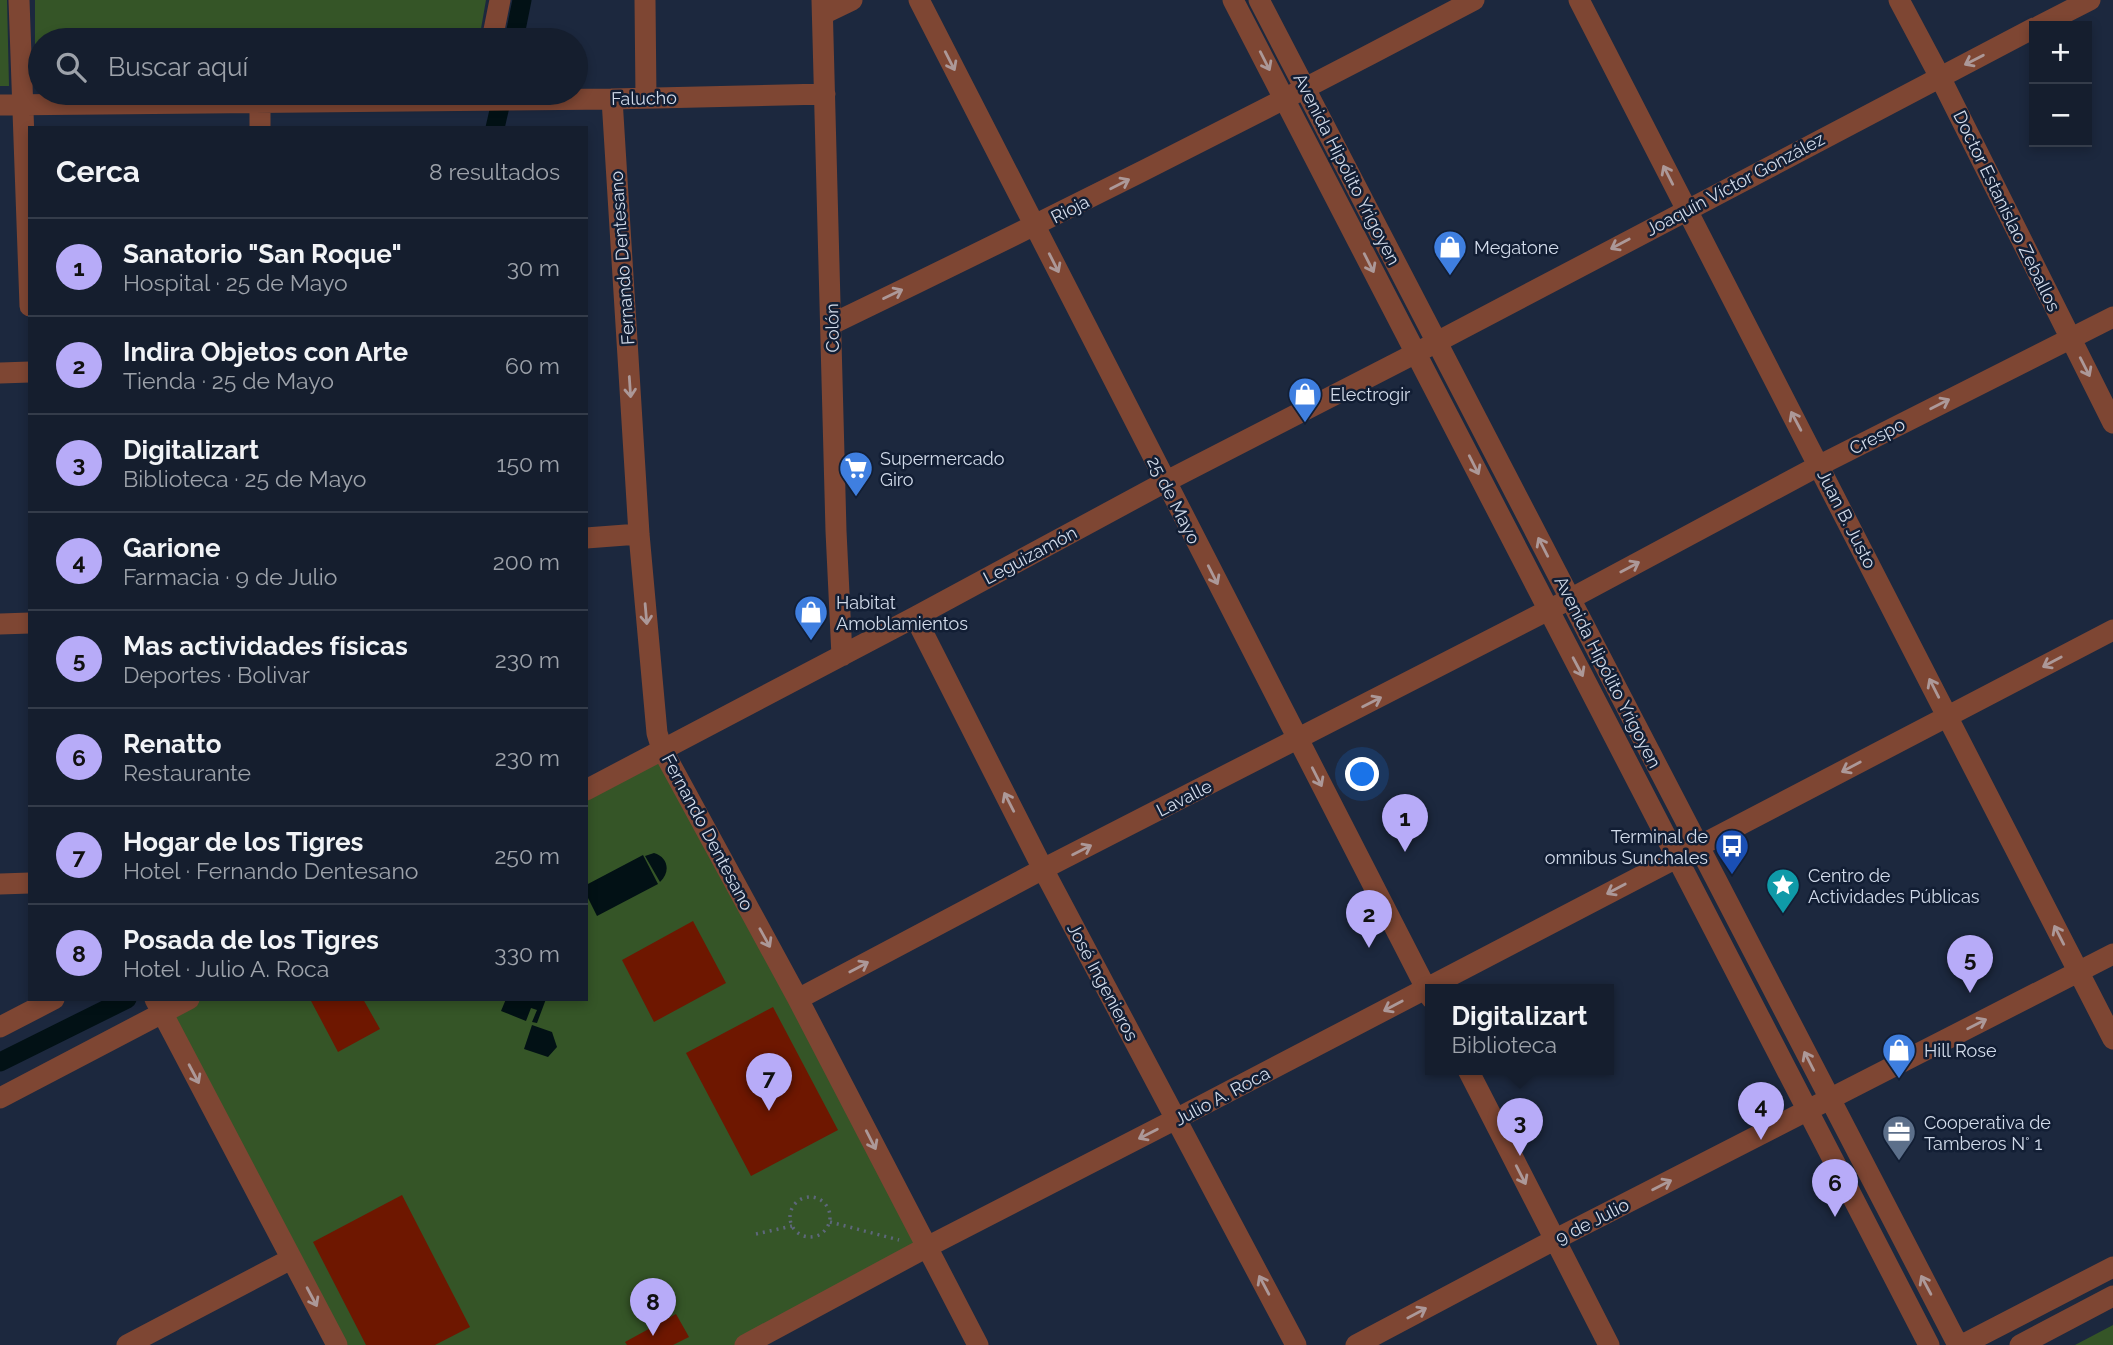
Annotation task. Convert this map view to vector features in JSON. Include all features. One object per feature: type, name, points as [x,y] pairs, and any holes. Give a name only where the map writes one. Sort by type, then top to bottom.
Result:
[{"type":"street","points":[[19,0],[10,105],[28,286]]},
{"type":"street","points":[[494,28],[499,0]]},
{"type":"street","points":[[645,0],[646,98]]},
{"type":"street","points":[[823,7],[852,0]]},
{"type":"street","name":"25 de Mayo","points":[[919,0],[1425,988]]},
{"type":"street","name":"Avenida Hipólito Yrigoyen","points":[[1233,0],[1929,1345]]},
{"type":"street","name":"Avenida Hipólito Yrigoyen","points":[[1259,0],[1829,1100],[1960,1345]]},
{"type":"street","name":"Rioja","points":[[832,324],[1035,226],[1285,100],[1474,0]]},
{"type":"street","name":"Juan B. Justo","points":[[1579,0],[2113,1039]]},
{"type":"street","name":"Doctor Estanislao Zeballos","points":[[1899,0],[2113,423]]},
{"type":"street","name":"Joaquín Víctor González","points":[[2048,21],[2090,0]]},
{"type":"street","name":"Colón","points":[[823,7],[836,531],[842,656]]},
{"type":"street","name":"Joaquín Víctor González","points":[[1436,341],[2029,31]]},
{"type":"street","name":"Falucho","points":[[588,99],[825,94]]},
{"type":"street","name":"Fernando Dentesano","points":[[612,99],[639,534],[657,733],[662,749],[799,999],[978,1345]]},
{"type":"street","name":"Falucho","points":[[10,105],[28,105]]},
{"type":"street","points":[[260,105],[260,126]]},
{"type":"street","name":"Crespo","points":[[1570,599],[1819,465],[2113,317]]},
{"type":"street","name":"Leguizamón","points":[[588,789],[1436,341]]},
{"type":"street","points":[[0,373],[28,372]]},
{"type":"street","points":[[588,538],[639,534]]},
{"type":"street","name":"Lavalle","points":[[799,999],[1043,869],[1570,599]]},
{"type":"street","name":"José Ingenieros","points":[[915,617],[1043,869],[1296,1345]]},
{"type":"street","points":[[0,624],[28,623]]},
{"type":"street","name":"Julio A. Roca","points":[[1446,984],[1699,846],[2113,631]]},
{"type":"street","points":[[0,884],[28,883]]},
{"type":"street","name":"9 de Julio","points":[[1356,1345],[1554,1240],[2113,954]]},
{"type":"street","name":"Julio A. Roca","points":[[745,1345],[927,1247],[1425,995]]},
{"type":"street","points":[[0,1027],[50,1001]]},
{"type":"street","points":[[0,1098],[159,1006],[180,1001]]},
{"type":"street","points":[[159,1006],[337,1345]]},
{"type":"street","points":[[1471,1075],[1609,1345]]},
{"type":"street","points":[[127,1345],[291,1259]]},
{"type":"street","points":[[1960,1345],[2113,1267]]},
{"type":"street","points":[[2020,1345],[2113,1296]]},
{"type":"path","points":[[808,1196],[818,1198],[826,1204],[830,1222],[825,1231],[817,1236],[807,1237],[792,1226],[790,1216],[799,1200],[808,1196]]},
{"type":"path","points":[[830,1222],[927,1247]]},
{"type":"path","points":[[756,1234],[792,1226]]},
{"type":"green space","points":[[0,0],[7,0],[9,86],[0,86]]},
{"type":"green space","points":[[35,0],[486,0],[481,28],[35,28]]},
{"type":"green space","points":[[662,749],[927,1247],[745,1345],[337,1345],[162,1013],[185,1001],[588,1001],[588,789]]},
{"type":"green space","points":[[2113,1325],[2113,1345],[2075,1345]]},
{"type":"shaded area","points":[[654,853],[665,861],[667,869],[660,882],[645,856]]},
{"type":"shaded area","points":[[643,855],[658,884],[597,916],[588,898],[588,884]]},
{"type":"shaded area","points":[[505,1001],[545,1001],[537,1023],[532,1022],[537,1010],[531,1008],[526,1021],[501,1011]]},
{"type":"shaded area","points":[[532,1025],[552,1032],[557,1047],[548,1057],[524,1049]]},
{"type":"building","points":[[693,921],[726,983],[654,1022],[622,960]]},
{"type":"building","points":[[311,1001],[364,1001],[380,1029],[338,1052]]},
{"type":"building","points":[[773,1007],[838,1130],[751,1176],[686,1053]]},
{"type":"building","points":[[402,1195],[470,1327],[435,1345],[366,1345],[313,1242]]},
{"type":"building","points":[[676,1314],[689,1337],[673,1345],[627,1345],[625,1342]]},
{"type":"waterway","points":[[516,28],[522,0]]},
{"type":"waterway","points":[[495,126],[500,105]]},
{"type":"waterway","points":[[0,1062],[123,1001]]},
{"type":"place","name":"Megatone","points":[[1450,277]]},
{"type":"place","name":"Electrogir","points":[[1305,424]]},
{"type":"place","name":"Supermercado Giro","points":[[856,498]]},
{"type":"place","name":"Habitat Amoblamientos","points":[[811,642]]},
{"type":"place","name":"Sanatorio \"San Roque\"","points":[[1405,852]]},
{"type":"place","name":"Terminal de omnibus Sunchales","points":[[1732,876]]},
{"type":"place","name":"Centro de Actividades Públicas","points":[[1783,915]]},
{"type":"place","name":"Indira Objetos con Arte","points":[[1369,948]]},
{"type":"place","name":"Mas actividades físicas","points":[[1970,993]]},
{"type":"place","name":"Hill Rose","points":[[1899,1080]]},
{"type":"place","name":"Hogar de los Tigres","points":[[769,1111]]},
{"type":"place","name":"Garione","points":[[1761,1140]]},
{"type":"place","name":"Digitalizart","points":[[1520,1156]]},
{"type":"place","name":"Cooperativa de Tamberos N° 1","points":[[1899,1162]]},
{"type":"place","name":"Renatto","points":[[1835,1217]]},
{"type":"place","name":"Posada de los Tigres","points":[[653,1336]]}]
